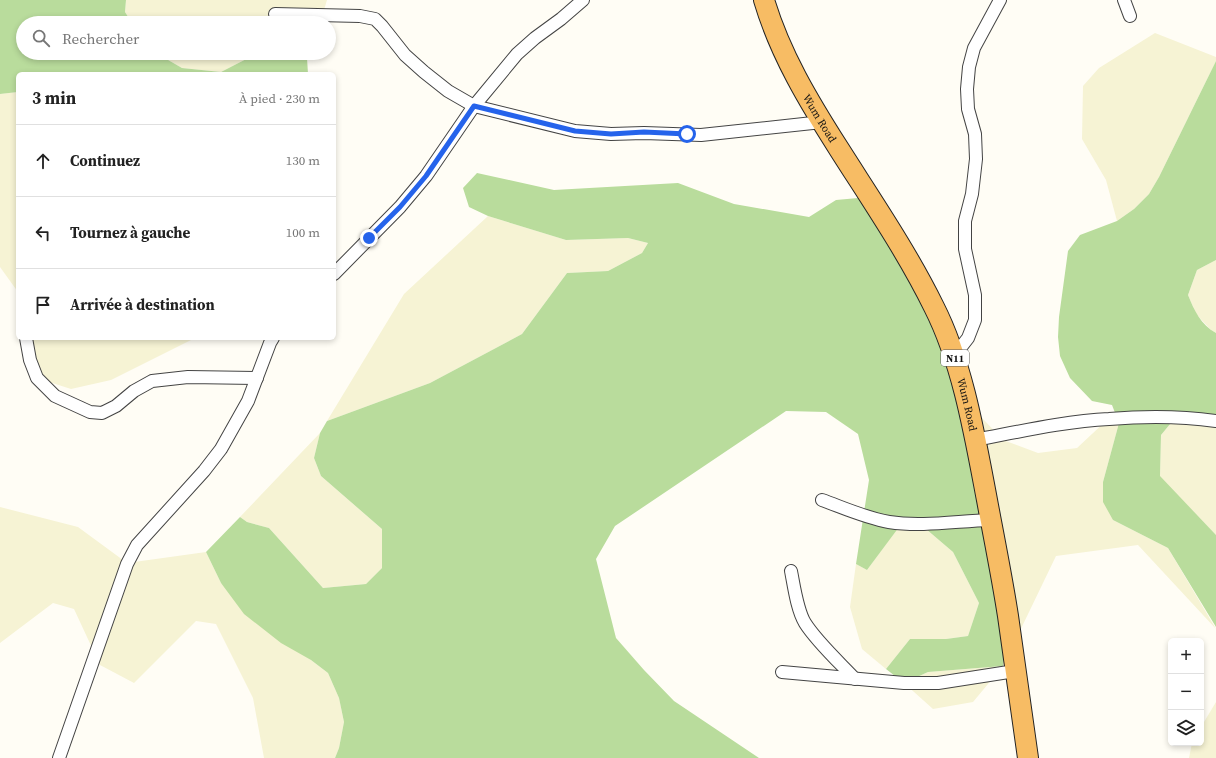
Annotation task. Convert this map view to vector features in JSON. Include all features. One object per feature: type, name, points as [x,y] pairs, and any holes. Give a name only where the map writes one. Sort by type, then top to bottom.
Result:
[{"type":"highway","name":"Wum Road","points":[[764,0],[767,11],[789,64],[822,122],[906,256],[935,308],[954,356],[975,440],[1008,616],[1028,758]]},
{"type":"street","points":[[336,272],[400,207],[426,176],[474,106],[517,54],[582,0]]},
{"type":"street","points":[[954,356],[968,338],[975,320],[975,295],[965,249],[965,221],[972,194],[976,159],[975,134],[968,109],[967,89],[969,67],[974,48],[1000,0]]},
{"type":"street","points":[[1124,0],[1130,16]]},
{"type":"street","points":[[275,14],[360,16],[375,20],[382,26],[405,55],[424,72],[448,90],[474,106],[575,131],[611,134],[644,132],[701,135],[822,122]]},
{"type":"street","points":[[26,340],[30,360],[37,378],[55,396],[90,412],[102,413],[116,406],[134,391],[152,381],[188,377],[257,378]]},
{"type":"street","points":[[59,758],[127,564],[137,545],[204,471],[221,449],[248,401],[272,340]]},
{"type":"street","points":[[975,440],[1108,418],[1175,418],[1216,421]]},
{"type":"street","points":[[822,500],[854,512],[889,522],[919,523],[990,520]]},
{"type":"street","points":[[791,571],[799,609],[804,622],[830,653],[855,679]]},
{"type":"street","points":[[782,672],[904,683],[938,683],[1015,671]]},
{"type":"shaded area","points":[[126,0],[327,0],[322,16],[128,16],[125,12]]},
{"type":"shaded area","points":[[1155,33],[1216,57],[1216,61],[1159,177],[1149,194],[1134,209],[1117,221],[1106,180],[1082,139],[1083,86],[1099,68]]},
{"type":"shaded area","points":[[168,60],[244,60],[221,72],[182,68]]},
{"type":"shaded area","points":[[16,92],[16,289],[0,267],[0,94]]},
{"type":"shaded area","points":[[488,216],[566,240],[628,238],[648,243],[642,253],[608,271],[567,273],[522,334],[430,383],[327,421],[404,294]]},
{"type":"shaded area","points":[[1216,260],[1216,333],[1211,330],[1196,314],[1188,295],[1197,270]]},
{"type":"shaded area","points":[[27,340],[191,340],[111,380],[71,389],[37,378]]},
{"type":"shaded area","points":[[966,401],[1003,440],[1038,453],[1077,448],[1108,419],[1119,423],[1103,482],[1113,520],[1168,548],[1216,629],[1138,545],[1056,556],[1003,666]]},
{"type":"shaded area","points":[[1175,418],[1216,421],[1216,535],[1160,477],[1161,435]]},
{"type":"shaded area","points":[[320,433],[314,458],[321,476],[382,529],[382,568],[366,584],[323,588],[269,528],[247,522],[240,517]]},
{"type":"shaded area","points":[[0,507],[78,527],[127,563],[206,552],[221,583],[328,673],[339,698],[344,722],[339,748],[335,758],[264,758],[253,698],[216,624],[196,621],[134,683],[100,665],[74,609],[53,603],[0,643]]},
{"type":"shaded area","points":[[902,522],[919,523],[953,552],[979,603],[968,636],[946,639],[910,639],[886,669],[862,649],[850,607],[856,564],[867,570]]},
{"type":"shaded area","points":[[1003,666],[973,702],[933,709],[904,683],[928,672]]},
{"type":"shaded area","points":[[1216,702],[1216,758],[1189,758],[1191,746],[1204,746],[1204,722]]},
{"type":"green space","points":[[0,0],[126,0],[125,12],[128,16],[16,16],[16,60],[168,60],[182,68],[221,72],[16,72],[16,92],[0,94]]},
{"type":"green space","points":[[244,60],[307,60],[308,72],[221,72]]},
{"type":"green space","points":[[1216,61],[1216,260],[1197,270],[1188,295],[1202,321],[1216,333],[1216,421],[1175,418],[1161,435],[1160,476],[1216,535],[1216,627],[1168,548],[1113,520],[1103,502],[1103,482],[1119,423],[1112,405],[1092,401],[1070,378],[1060,356],[1058,337],[1059,317],[1068,251],[1080,235],[1117,221],[1134,209],[1149,194],[1159,177]]},
{"type":"green space","points":[[477,173],[554,190],[678,183],[734,204],[809,217],[836,200],[869,197],[935,308],[1008,616],[1003,666],[928,672],[904,683],[886,669],[910,639],[946,639],[968,636],[979,603],[953,552],[919,523],[902,523],[867,570],[856,564],[869,480],[858,434],[826,412],[786,411],[615,526],[596,559],[616,638],[674,701],[759,758],[335,758],[339,748],[344,722],[339,698],[328,673],[311,660],[281,643],[244,614],[221,583],[206,552],[240,517],[247,522],[269,528],[323,588],[366,584],[382,568],[382,529],[321,476],[314,458],[320,433],[327,421],[430,383],[522,334],[567,273],[608,271],[642,253],[648,243],[628,238],[566,240],[488,216],[469,207],[463,188]]},
{"type":"route","points":[[369,238],[400,207],[426,176],[474,106],[575,131],[611,134],[644,132],[687,134]]}]
